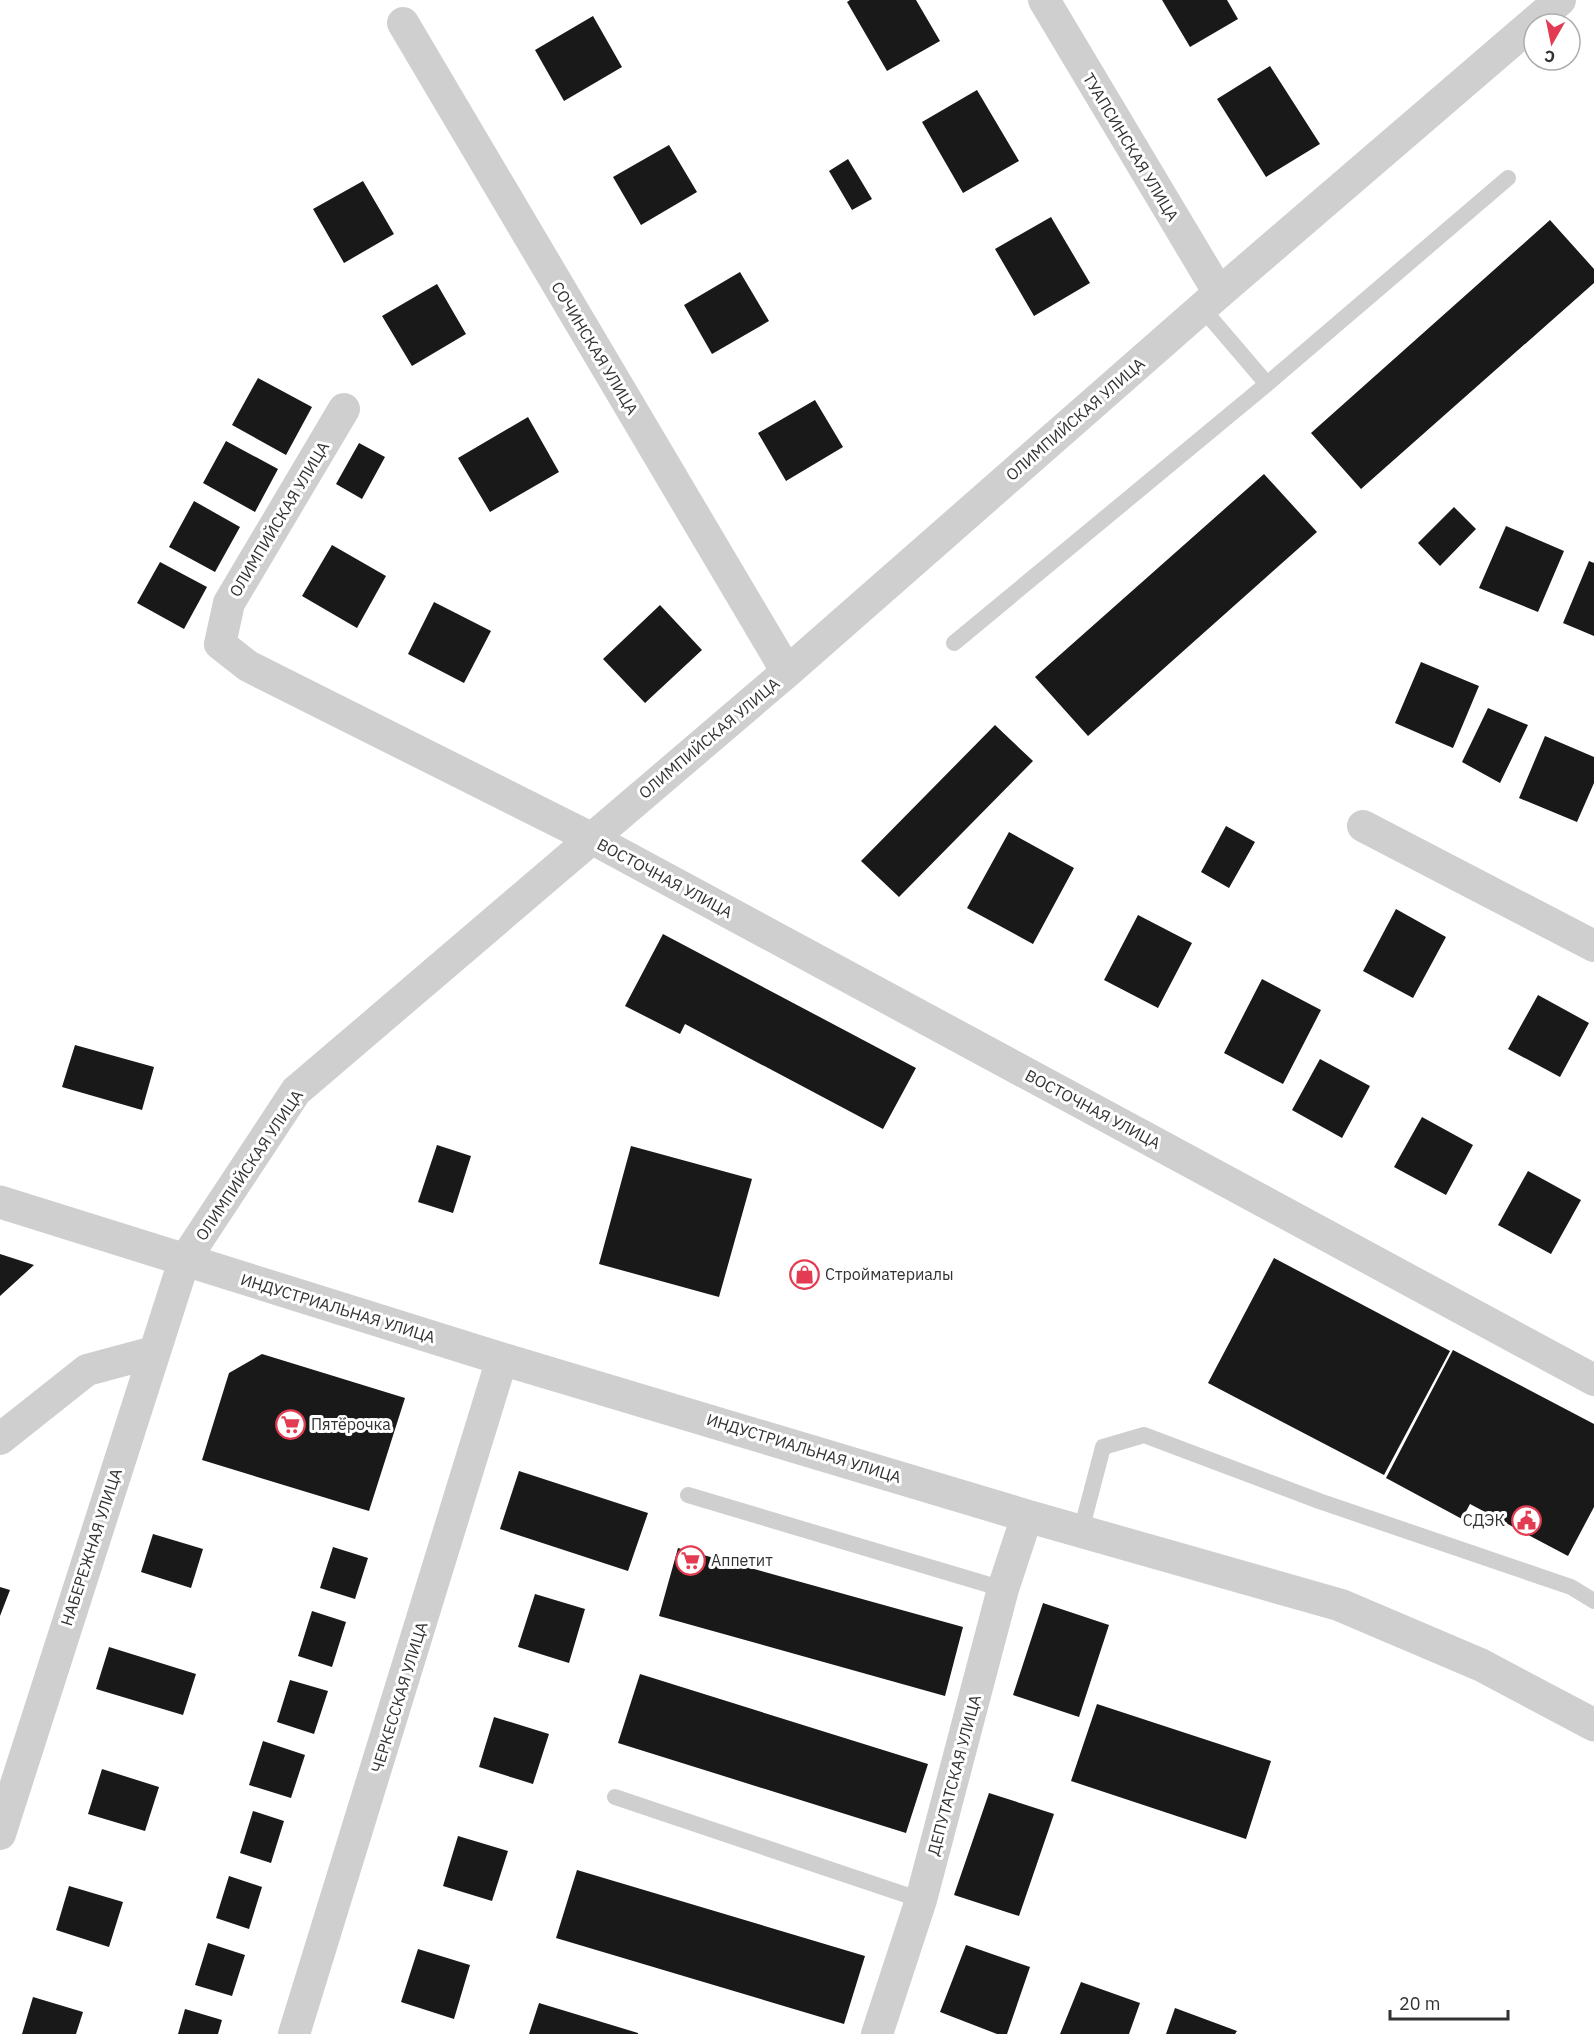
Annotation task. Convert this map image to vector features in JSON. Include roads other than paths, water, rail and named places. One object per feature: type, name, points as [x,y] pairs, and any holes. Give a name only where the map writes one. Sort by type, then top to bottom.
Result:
[{"type":"street","name":"ТУАПСИНСКАЯ УЛИЦА","points":[[1044,0],[1210,300]]},
{"type":"street","name":"ОЛИМПИЙСКАЯ УЛИЦА","points":[[184,1261],[296,1090],[787,672],[1210,300],[1560,0]]},
{"type":"street","name":"СОЧИНСКАЯ УЛИЦА","points":[[403,23],[787,672]]},
{"type":"street","name":"ОЛИМПИЙСКАЯ УЛИЦА","points":[[344,409],[229,603],[220,644],[248,666],[591,838]]},
{"type":"street","points":[[1363,826],[1594,946]]},
{"type":"street","name":"ВОСТОЧНАЯ УЛИЦА","points":[[591,838],[1594,1380]]},
{"type":"street","name":"ИНДУСТРИАЛЬНАЯ УЛИЦА","points":[[0,1202],[502,1359],[1027,1516],[1340,1605],[1481,1665],[1594,1725]]},
{"type":"street","name":"НАБЕРЕЖНАЯ УЛИЦА","points":[[0,1834],[184,1261]]},
{"type":"street","points":[[0,1439],[87,1370],[154,1352]]},
{"type":"street","name":"ЧЕРКЕССКАЯ УЛИЦА","points":[[294,2034],[502,1359]]},
{"type":"street","name":"ДЕПУТАТСКАЯ УЛИЦА","points":[[877,2034],[921,1900],[1004,1589],[1027,1516]]},
{"type":"lane","points":[[954,643],[1267,384],[1508,178]]},
{"type":"lane","points":[[1210,300],[1267,384]]},
{"type":"lane","points":[[1081,1531],[1103,1447],[1144,1435],[1319,1502],[1570,1587],[1594,1601]]},
{"type":"lane","points":[[688,1495],[1004,1589]]},
{"type":"lane","points":[[615,1797],[921,1900]]},
{"type":"place","name":"Стройматериалы","points":[[804,1274]]},
{"type":"place","name":"Пятёрочка","points":[[290,1424]]},
{"type":"place","name":"СДЭК","points":[[1526,1520]]},
{"type":"place","name":"Аппетит","points":[[690,1560]]}]
